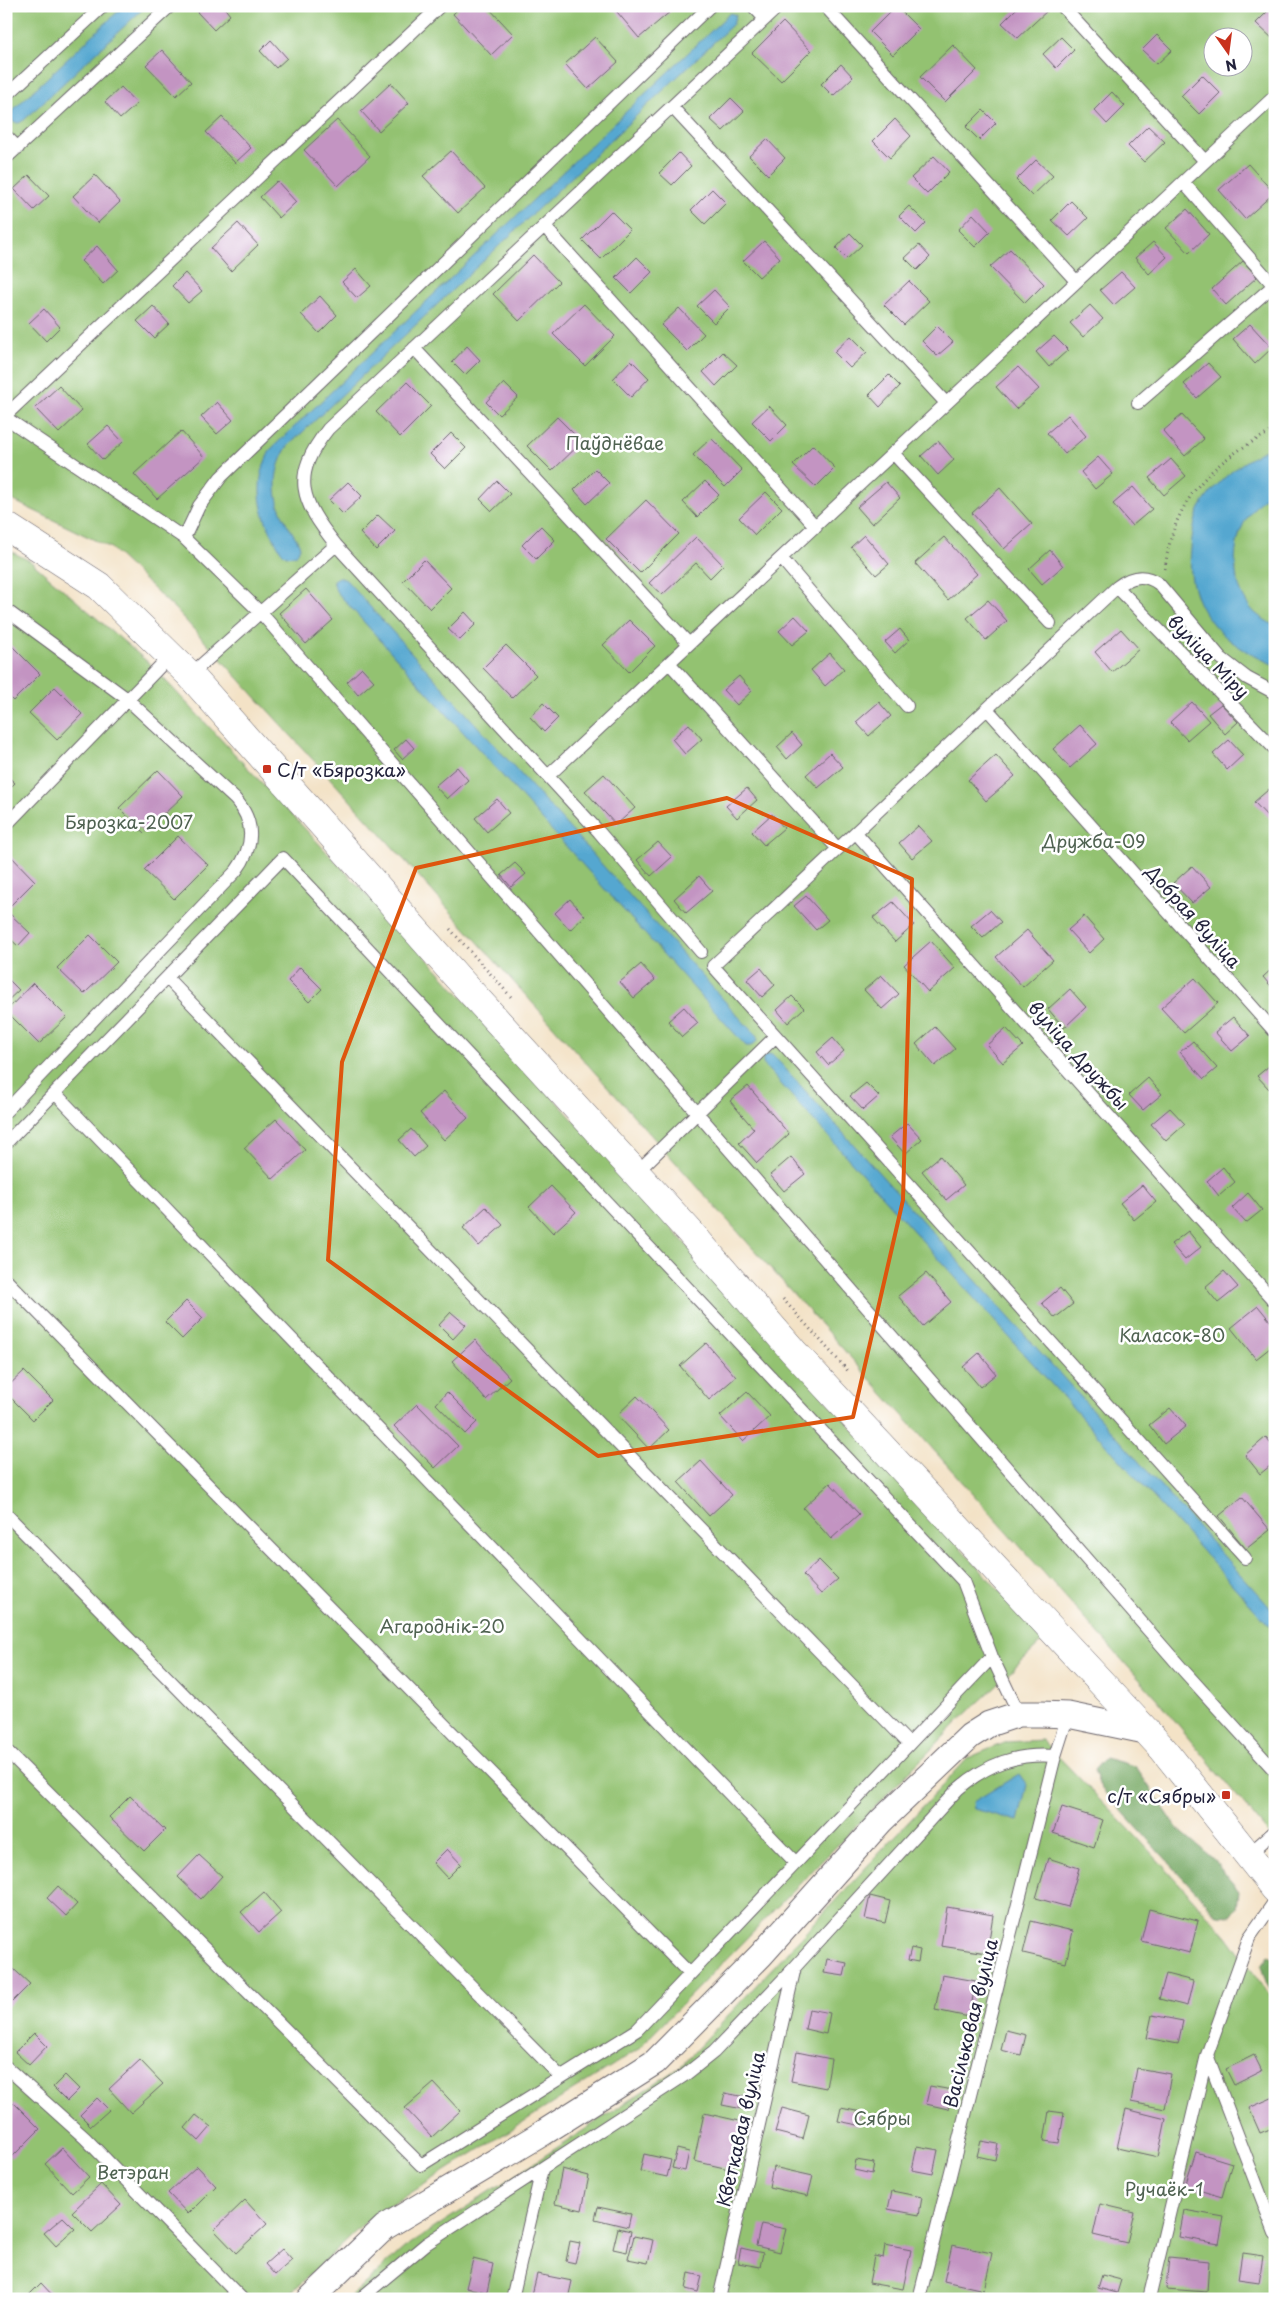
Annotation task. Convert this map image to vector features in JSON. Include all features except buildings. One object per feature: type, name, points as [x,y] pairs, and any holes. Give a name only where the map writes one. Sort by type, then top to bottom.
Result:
[{"type":"street","points":[[6,526],[99,586],[190,675],[457,977],[636,1173],[793,1351],[1163,1749],[1275,1889]]},
{"type":"street","points":[[310,2299],[385,2227],[542,2133],[655,2062],[761,1955],[881,1821],[970,1736],[989,1724],[1019,1714],[1068,1715],[1145,1731]]},
{"type":"lane","points":[[6,96],[103,6]]},
{"type":"lane","points":[[6,158],[170,6]]},
{"type":"lane","points":[[440,6],[6,417],[184,538],[261,613],[1184,1671],[1275,1771]]},
{"type":"lane","points":[[753,6],[765,19]]},
{"type":"lane","points":[[701,952],[548,776],[336,545],[313,513],[306,496],[304,470],[309,457],[328,429],[779,6]]},
{"type":"lane","points":[[825,6],[1076,281]]},
{"type":"lane","points":[[1062,6],[1205,162]]},
{"type":"lane","points":[[184,538],[199,506],[221,477],[705,8]]},
{"type":"lane","points":[[548,776],[670,664],[1275,96]]},
{"type":"lane","points":[[672,107],[946,404]]},
{"type":"lane","points":[[6,136],[18,148]]},
{"type":"lane","points":[[1138,403],[1274,286],[1184,182]]},
{"type":"lane","points":[[544,226],[816,527]]},
{"type":"lane","points":[[414,348],[690,644]]},
{"type":"lane","points":[[893,453],[1050,624]]},
{"type":"lane","points":[[190,675],[336,545]]},
{"type":"lane","points":[[781,558],[908,706]]},
{"type":"lane","points":[[1245,1558],[713,966],[1117,587],[1129,578],[1141,576],[1153,580],[1164,589],[1221,658],[1247,678],[1275,693]]},
{"type":"lane","name":"вуліца Міру","points":[[1117,587],[1275,749]]},
{"type":"lane","points":[[6,610],[126,698],[243,808],[251,829],[248,853],[236,871],[6,1111]]},
{"type":"lane","points":[[6,825],[126,698],[170,655]]},
{"type":"lane","points":[[670,664],[838,849]]},
{"type":"lane","name":"Добрая вуліца","points":[[988,710],[1275,1032]]},
{"type":"lane","name":"вуліца Дружбы","points":[[856,832],[1275,1302]]},
{"type":"lane","points":[[6,1143],[283,858],[963,1581],[992,1658],[1019,1714]]},
{"type":"lane","points":[[167,978],[909,1744]]},
{"type":"lane","points":[[636,1173],[696,1112],[776,1036]]},
{"type":"lane","points":[[55,1093],[796,1863]]},
{"type":"lane","points":[[6,1280],[690,1974]]},
{"type":"lane","points":[[6,1514],[561,2077]]},
{"type":"lane","points":[[6,1750],[421,2165],[637,2030],[992,1658]]},
{"type":"lane","name":"Васільковая вуліца","points":[[918,2299],[1055,1756],[1068,1715]]},
{"type":"lane","points":[[360,2299],[426,2244],[692,2069],[714,2052],[795,1968],[958,1789],[974,1775],[994,1764],[1015,1757],[1055,1756]]},
{"type":"lane","points":[[1248,1854],[1275,1831]]},
{"type":"lane","points":[[1149,2299],[1207,2055],[1249,1938],[1275,1901]]},
{"type":"lane","name":"Кветкавая вуліца","points":[[719,2299],[795,1968]]},
{"type":"lane","points":[[1207,2055],[1275,2233]]},
{"type":"lane","points":[[6,2067],[85,2138],[242,2299]]},
{"type":"lane","points":[[512,2299],[542,2169]]},
{"type":"path","points":[[1164,589],[1166,560],[1172,532],[1193,492],[1204,478],[1232,453],[1275,430]]},
{"type":"highlighted area","points":[[727,798],[912,879],[903,1200],[853,1417],[598,1456],[328,1260],[342,1062],[416,868]]},
{"type":"green space","name":"Паўднёвае","points":[[6,6],[1275,6],[1275,1842],[1157,1699],[380,833],[176,610],[111,548],[6,497]]},
{"type":"green space","name":"Агароднік-20","points":[[6,549],[30,561],[150,664],[434,966],[1044,1640],[958,1722],[637,2050],[368,2220],[284,2299],[6,2299]]},
{"type":"green space","name":"Сябры","points":[[1042,1740],[1134,1834],[1227,1936],[1275,2003],[1275,2299],[348,2299],[404,2248],[680,2067],[968,1758],[1006,1742]]},
{"type":"green space","points":[[1105,1758],[1135,1766],[1178,1829],[1211,1857],[1239,1891],[1237,1907],[1230,1916],[1217,1915],[1100,1787],[1094,1770]]},
{"type":"green space","points":[[1268,1955],[1275,1958],[1275,1996],[1266,1982],[1261,1965]]},
{"type":"water","points":[[124,6],[146,6],[24,120],[19,123],[13,122],[11,116],[15,108]]},
{"type":"water","points":[[730,13],[736,15],[733,24],[288,446],[279,463],[276,492],[281,511],[300,547],[297,554],[286,556],[278,547],[261,504],[260,482],[262,471],[271,449]]},
{"type":"water","points":[[1275,445],[1275,489],[1258,504],[1244,523],[1235,558],[1238,582],[1247,604],[1255,613],[1275,626],[1275,665],[1239,646],[1211,622],[1201,607],[1194,589],[1191,570],[1191,544],[1200,508],[1215,488],[1243,463]]},
{"type":"water","points":[[339,577],[346,580],[757,1037],[757,1041],[751,1046],[746,1046],[336,591],[333,580]]},
{"type":"water","points":[[767,1054],[773,1055],[1275,1613],[1275,1632],[763,1064],[763,1057]]},
{"type":"water","points":[[1019,1774],[1027,1785],[1018,1821],[974,1809],[973,1802]]},
{"type":"place","name":"С/т «Бярозка»","points":[[267,769]]},
{"type":"place","name":"с/т «Сябры»","points":[[1226,1795]]},
{"type":"park label","name":"Бярозка-2007","points":[[129,821]]},
{"type":"park label","name":"Дружба-09","points":[[1094,840]]},
{"type":"park label","name":"Каласок-80","points":[[1172,1334]]},
{"type":"park label","name":"Ветэран","points":[[133,2171]]},
{"type":"park label","name":"Ручаёк-1","points":[[1164,2188]]}]
